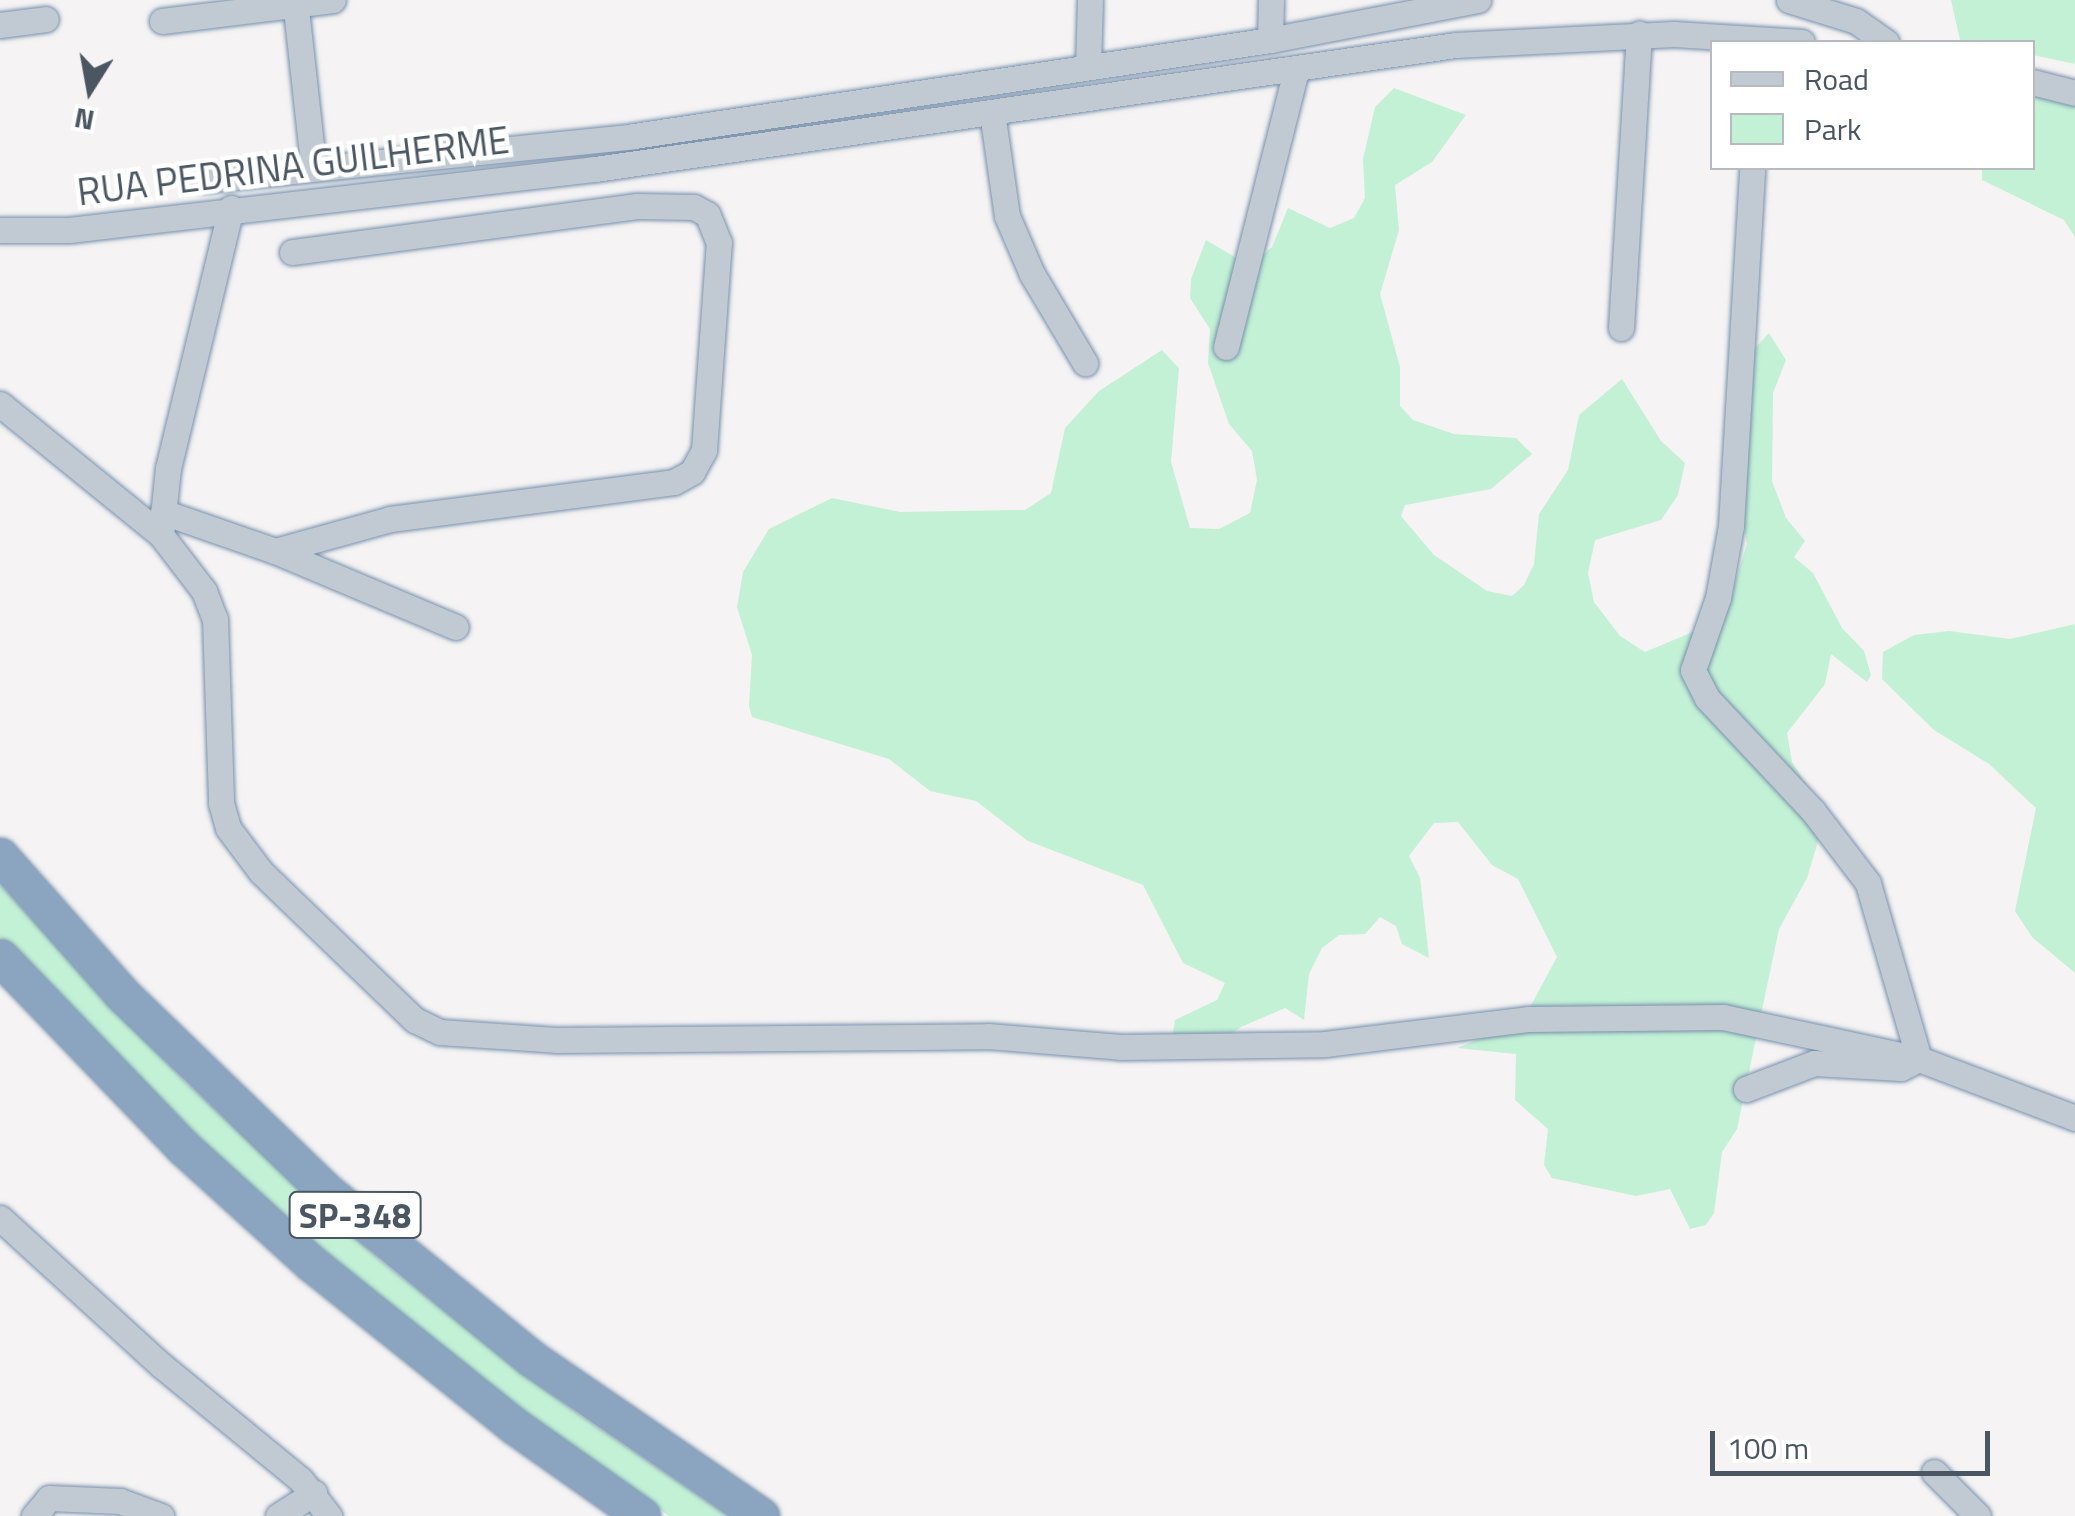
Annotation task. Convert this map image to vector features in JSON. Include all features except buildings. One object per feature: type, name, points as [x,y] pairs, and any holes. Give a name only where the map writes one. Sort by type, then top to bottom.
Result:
[{"type":"highway","name":"SP-348","points":[[0,856],[122,994],[325,1190],[531,1358],[761,1516]]},
{"type":"highway","name":"SP-348","points":[[0,958],[184,1148],[311,1263],[512,1425],[642,1516]]},
{"type":"street","points":[[162,21],[332,0]]},
{"type":"street","points":[[1088,67],[1090,0]]},
{"type":"street","points":[[1270,40],[1271,0]]},
{"type":"street","points":[[1789,0],[1855,21],[1883,40]]},
{"type":"street","points":[[204,180],[313,164],[643,134],[1270,40],[1464,1],[1455,45]]},
{"type":"street","points":[[296,2],[313,164]]},
{"type":"street","points":[[0,25],[46,19]]},
{"type":"street","points":[[1621,328],[1639,34]]},
{"type":"street","name":"RUA PEDRINA GUILHERME","points":[[0,230],[69,230],[231,208],[595,169],[1455,45],[1639,34],[1761,40]]},
{"type":"street","points":[[1226,346],[1296,70]]},
{"type":"street","points":[[2035,83],[2075,93]]},
{"type":"street","points":[[992,112],[1007,216],[1032,274],[1084,363]]},
{"type":"street","points":[[631,164],[634,148],[643,134]]},
{"type":"street","points":[[595,169],[643,134]]},
{"type":"street","points":[[1752,170],[1731,526],[1718,598],[1692,670],[1707,698],[1802,798],[1868,883],[1919,1059]]},
{"type":"street","points":[[275,551],[334,530],[674,482],[692,472],[704,450],[719,242],[707,214],[676,204],[292,252]]},
{"type":"street","points":[[162,524],[231,208]]},
{"type":"street","points":[[0,404],[162,524],[204,591],[215,619],[221,803],[228,828],[261,872],[372,985],[440,1032],[666,1043],[988,1036],[1140,1047],[1326,1044],[1529,1019],[1723,1017],[1919,1059],[2075,1118]]},
{"type":"street","points":[[162,524],[275,551],[456,627]]},
{"type":"street","points":[[318,569],[334,530]]},
{"type":"street","points":[[1746,1089],[1814,1063],[1900,1068],[1919,1059]]},
{"type":"street","points":[[0,1218],[314,1493],[329,1516]]},
{"type":"street","points":[[1934,1472],[1978,1516]]},
{"type":"street","points":[[278,1516],[314,1493]]},
{"type":"street","points":[[34,1516],[49,1498],[120,1501],[161,1516]]},
{"type":"green space","points":[[1951,0],[2075,0],[2075,64],[2035,55],[2035,40],[1960,40]]},
{"type":"green space","points":[[1394,88],[1466,115],[1432,162],[1395,185],[1399,230],[1380,294],[1400,367],[1400,406],[1413,420],[1454,434],[1516,438],[1532,454],[1491,489],[1405,505],[1401,516],[1434,555],[1487,591],[1512,596],[1524,585],[1534,564],[1539,514],[1568,470],[1579,415],[1622,379],[1661,441],[1685,463],[1678,495],[1661,520],[1595,540],[1588,573],[1594,602],[1620,636],[1645,652],[1707,626],[1729,602],[1747,544],[1737,485],[1747,357],[1769,333],[1786,360],[1773,393],[1772,481],[1786,518],[1805,541],[1794,557],[1813,573],[1842,628],[1864,651],[1871,675],[1867,682],[1831,654],[1825,684],[1787,733],[1792,762],[1826,815],[1807,878],[1779,929],[1737,1129],[1722,1152],[1714,1213],[1706,1225],[1690,1229],[1670,1189],[1636,1196],[1552,1178],[1544,1165],[1548,1129],[1515,1100],[1516,1054],[1457,1048],[1522,1022],[1557,957],[1518,879],[1492,865],[1458,822],[1434,823],[1409,856],[1420,878],[1429,958],[1402,944],[1396,926],[1380,917],[1365,934],[1339,935],[1322,948],[1309,974],[1304,1020],[1285,1008],[1241,1027],[1200,1056],[1181,1060],[1170,1050],[1175,1020],[1217,1000],[1225,983],[1183,963],[1143,885],[1028,841],[976,801],[930,791],[889,759],[752,717],[752,655],[737,607],[743,572],[769,529],[832,498],[900,512],[1025,510],[1051,493],[1065,428],[1099,391],[1162,350],[1179,368],[1171,462],[1190,528],[1219,529],[1250,513],[1257,480],[1252,451],[1229,424],[1208,363],[1210,329],[1190,298],[1191,279],[1206,240],[1250,266],[1272,247],[1288,208],[1330,228],[1354,218],[1365,198],[1363,159],[1375,107]]},
{"type":"green space","points":[[2035,95],[2075,104],[2075,237],[2064,220],[1982,180],[1982,170],[2035,170]]},
{"type":"green space","points":[[2075,624],[2075,973],[2032,937],[2015,911],[2036,808],[1989,764],[1934,730],[1882,679],[1883,652],[1914,635],[1949,631],[2010,639]]},
{"type":"green space","points":[[0,885],[186,1083],[383,1263],[572,1410],[728,1516],[669,1516],[473,1377],[244,1183],[0,936]]}]
